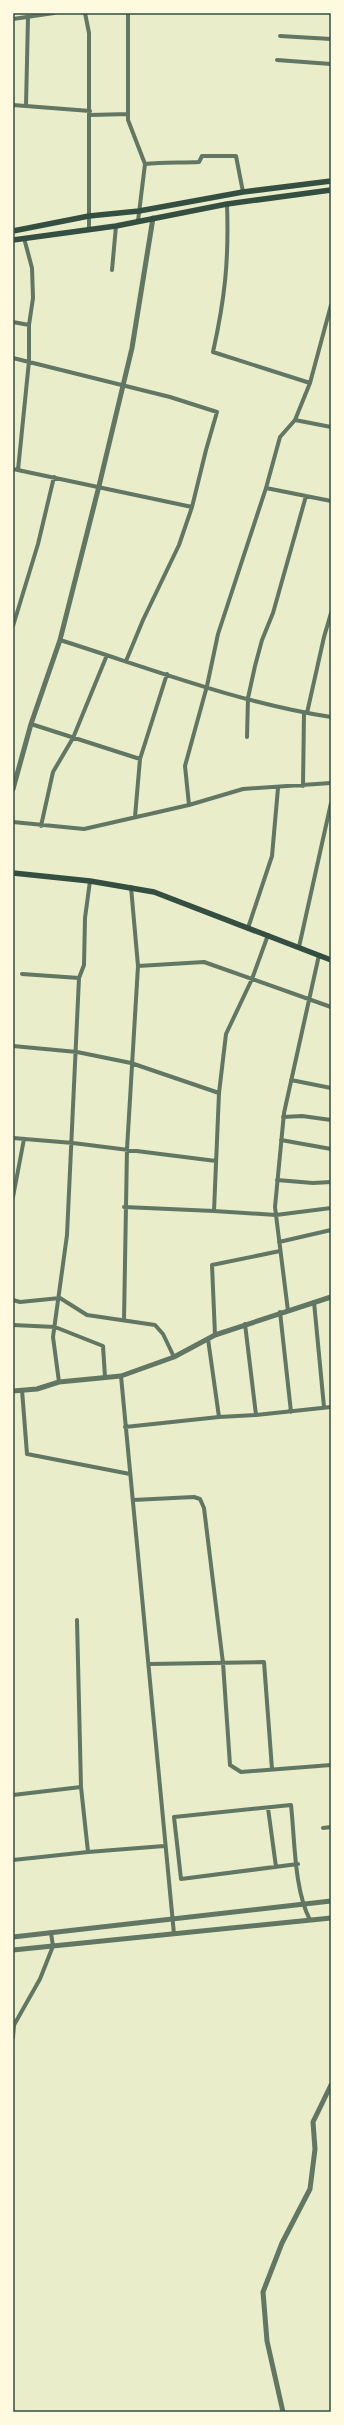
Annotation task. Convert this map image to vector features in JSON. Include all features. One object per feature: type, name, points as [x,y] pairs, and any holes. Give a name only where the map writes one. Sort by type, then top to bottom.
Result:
[{"type":"main road","points":[[13,230],[89,216],[139,211],[243,192],[331,180]]},
{"type":"main road","points":[[13,240],[116,226],[227,204],[331,190]]},
{"type":"main road","points":[[13,873],[90,881],[154,892],[331,960]]},
{"type":"street","points":[[13,19],[54,13]]},
{"type":"street","points":[[85,13],[89,33],[89,230]]},
{"type":"street","points":[[128,13],[128,120],[145,164],[138,221]]},
{"type":"street","points":[[26,106],[28,17]]},
{"type":"street","points":[[280,36],[331,39]]},
{"type":"street","points":[[277,60],[331,64]]},
{"type":"street","points":[[13,105],[90,113],[128,114]]},
{"type":"street","points":[[145,164],[199,162],[202,156],[236,156],[243,192]]},
{"type":"street","points":[[227,204],[229,252],[224,302],[213,352],[310,383]]},
{"type":"street","points":[[13,790],[31,724],[60,640],[124,385],[132,348],[153,218]]},
{"type":"street","points":[[112,270],[116,226]]},
{"type":"street","points":[[24,238],[32,268],[33,298],[29,325],[29,361],[15,470],[99,486],[192,507]]},
{"type":"street","points":[[189,805],[185,766],[207,686],[229,596],[266,488],[280,437],[295,420],[310,383],[331,304]]},
{"type":"street","points":[[13,322],[29,325]]},
{"type":"street","points":[[13,358],[124,385],[218,412],[206,450],[192,507],[179,545],[142,620],[126,661]]},
{"type":"street","points":[[295,420],[331,427]]},
{"type":"street","points":[[13,626],[38,544],[54,477]]},
{"type":"street","points":[[266,488],[331,501]]},
{"type":"street","points":[[247,737],[248,698],[262,640],[273,613],[306,496]]},
{"type":"street","points":[[303,786],[306,713],[331,613]]},
{"type":"street","points":[[60,640],[248,698],[306,713],[331,717]]},
{"type":"street","points":[[41,826],[53,772],[73,738],[107,655]]},
{"type":"street","points":[[135,817],[140,759],[167,674]]},
{"type":"street","points":[[31,724],[140,759]]},
{"type":"street","points":[[13,822],[41,826],[84,829],[189,805],[243,789],[278,788],[331,783]]},
{"type":"street","points":[[248,928],[272,856],[278,788]]},
{"type":"street","points":[[300,947],[331,803]]},
{"type":"street","points":[[59,1382],[53,1337],[60,1298],[68,1235],[79,978],[84,965],[85,918],[90,881]]},
{"type":"street","points":[[124,1320],[124,1207],[131,1062],[138,966],[131,887]]},
{"type":"street","points":[[214,1211],[219,1093],[226,1034],[252,979],[268,935]]},
{"type":"street","points":[[288,1311],[276,1215],[277,1180],[283,1117],[319,955]]},
{"type":"street","points":[[138,966],[204,962],[331,1007]]},
{"type":"street","points":[[22,974],[79,978]]},
{"type":"street","points":[[13,1046],[77,1052],[131,1062],[219,1093]]},
{"type":"street","points":[[291,1080],[331,1088]]},
{"type":"street","points":[[283,1117],[302,1116],[331,1120]]},
{"type":"street","points":[[13,1138],[127,1149],[216,1161]]},
{"type":"street","points":[[13,1197],[24,1140]]},
{"type":"street","points":[[281,1140],[331,1149]]},
{"type":"street","points":[[277,1180],[313,1183],[331,1182]]},
{"type":"street","points":[[124,1207],[276,1215],[331,1208]]},
{"type":"street","points":[[279,1242],[331,1230]]},
{"type":"street","points":[[215,1335],[212,1265],[280,1251]]},
{"type":"street","points":[[13,1391],[37,1389],[59,1382],[121,1376],[174,1357],[215,1335],[331,1296]]},
{"type":"street","points":[[13,1300],[20,1302],[60,1298],[87,1315],[155,1325],[163,1334],[174,1357]]},
{"type":"street","points":[[314,1302],[324,1407]]},
{"type":"street","points":[[280,1312],[291,1412]]},
{"type":"street","points":[[245,1324],[256,1415]]},
{"type":"street","points":[[13,1325],[54,1327],[103,1346],[104,1377]]},
{"type":"street","points":[[208,1339],[219,1417]]},
{"type":"street","points":[[121,1376],[149,1664],[164,1846],[174,1934]]},
{"type":"street","points":[[22,1390],[26,1454],[130,1474]]},
{"type":"street","points":[[126,1427],[331,1407]]},
{"type":"street","points":[[133,1500],[194,1497],[200,1499],[204,1508],[223,1663],[230,1765],[242,1772],[331,1765]]},
{"type":"street","points":[[77,1620],[81,1787],[88,1852]]},
{"type":"street","points":[[149,1664],[264,1662],[272,1769]]},
{"type":"street","points":[[13,1795],[81,1787]]},
{"type":"street","points":[[298,1864],[181,1879],[174,1817],[291,1805],[298,1864],[302,1904],[310,1920]]},
{"type":"street","points":[[268,1808],[276,1867]]},
{"type":"street","points":[[323,1828],[331,1827]]},
{"type":"street","points":[[13,1860],[164,1846]]},
{"type":"street","points":[[13,1937],[331,1901]]},
{"type":"street","points":[[13,1950],[331,1918]]},
{"type":"street","points":[[13,2037],[14,2025],[40,1979],[53,1946],[51,1933]]},
{"type":"street","points":[[283,2412],[268,2341],[263,2292],[282,2243],[310,2189],[315,2149],[313,2122],[331,2085]]}]
